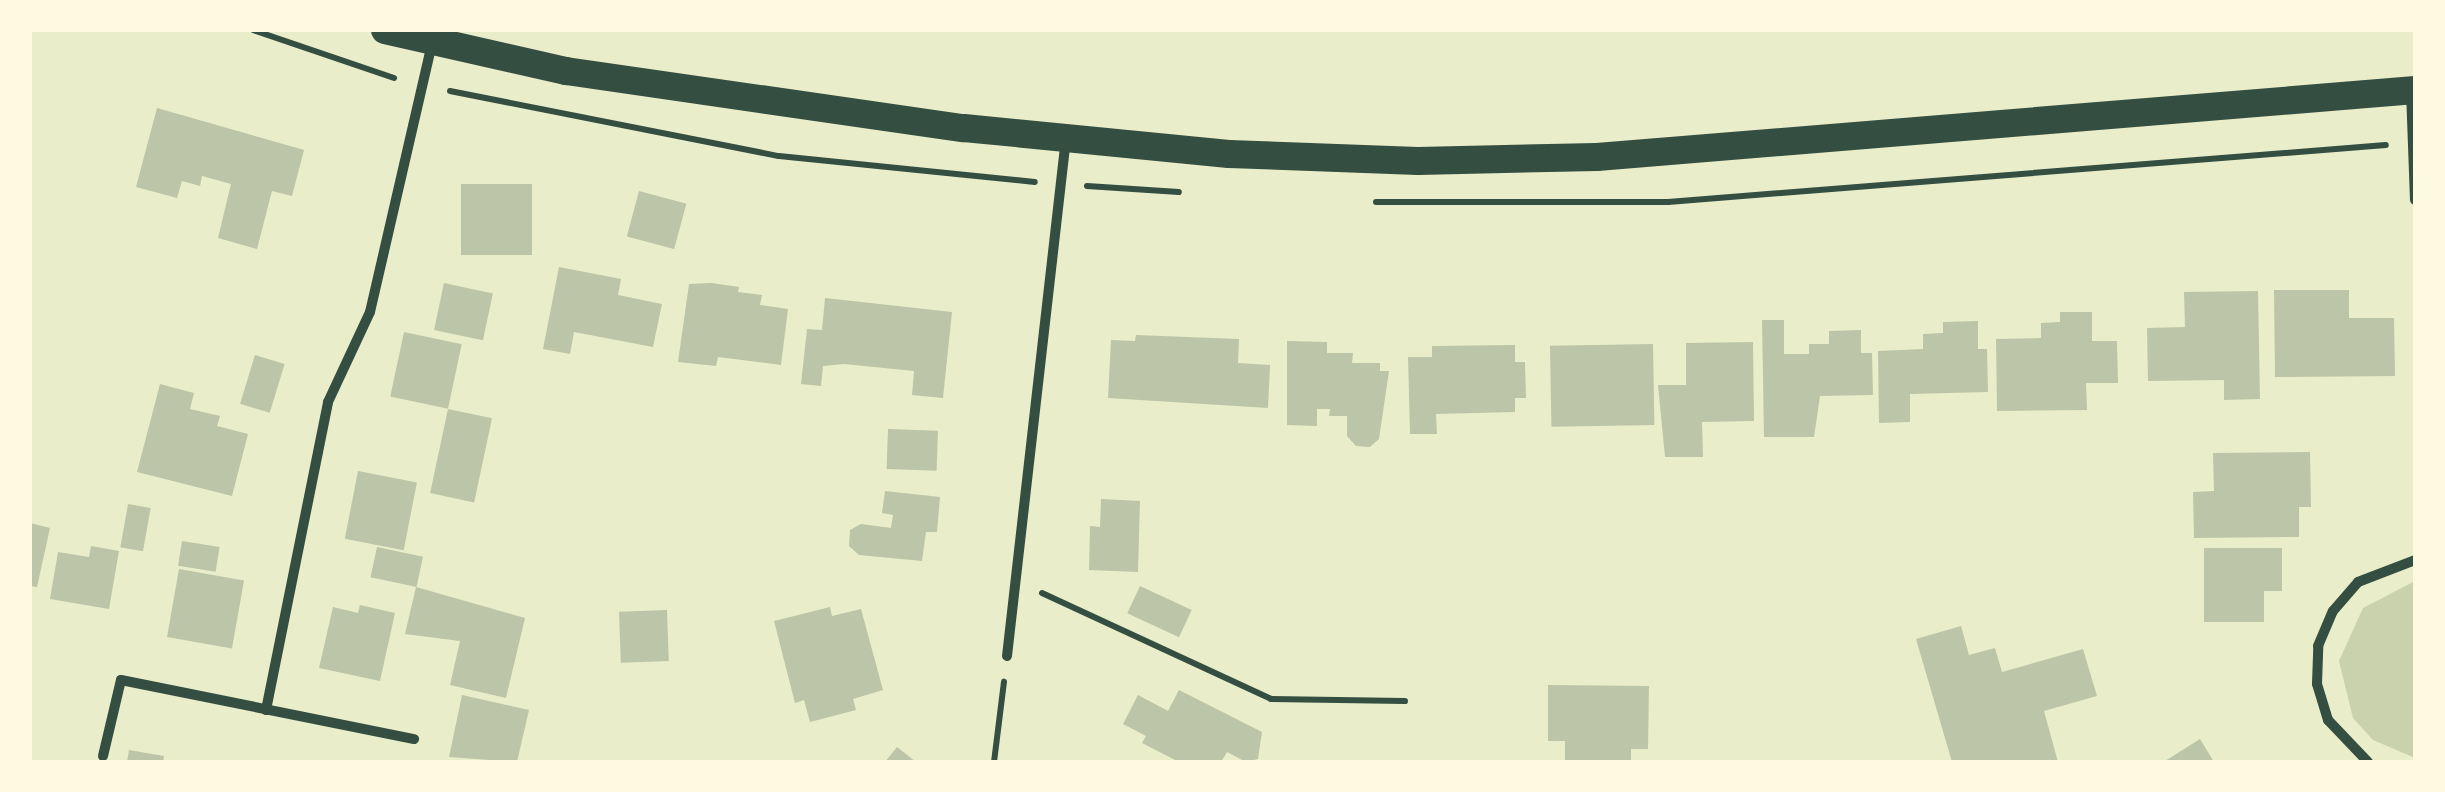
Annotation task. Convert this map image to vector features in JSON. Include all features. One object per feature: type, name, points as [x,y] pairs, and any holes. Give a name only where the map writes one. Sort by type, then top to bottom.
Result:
[{"type":"highway","points":[[385,30],[432,43],[638,82],[1066,138],[1361,159],[1596,157],[2413,90]]},
{"type":"street","points":[[266,710],[328,402],[370,312],[432,43]]},
{"type":"street","points":[[2413,90],[2415,200]]},
{"type":"street","points":[[1008,656],[1066,138]]},
{"type":"street","points":[[2368,762],[2328,720],[2317,684],[2318,646],[2333,611],[2358,582],[2415,560]]},
{"type":"street","points":[[103,756],[121,680],[414,739]]},
{"type":"path","points":[[1017,586],[1069,601],[1271,699],[1405,701]]},
{"type":"path","points":[[994,762],[1008,656]]},
{"type":"green space","points":[[2415,581],[2415,758],[2373,740],[2353,718],[2339,661],[2363,608]]},
{"type":"building","points":[[157,108],[304,150],[292,196],[272,191],[257,249],[218,238],[231,184],[202,176],[200,186],[182,181],[177,198],[136,187]]},
{"type":"building","points":[[461,184],[532,184],[532,255],[461,255]]},
{"type":"building","points":[[639,191],[686,204],[674,249],[627,236]]},
{"type":"building","points":[[559,267],[621,279],[618,295],[662,304],[653,347],[574,332],[570,354],[543,349]]},
{"type":"building","points":[[444,283],[493,293],[483,340],[434,330]]},
{"type":"building","points":[[711,283],[762,295],[760,305],[788,309],[781,365],[718,357],[716,366],[678,362],[689,284]]},
{"type":"building","points":[[2274,290],[2349,290],[2349,318],[2394,318],[2395,376],[2275,377]]},
{"type":"building","points":[[2258,291],[2260,399],[2224,400],[2224,380],[2148,381],[2147,328],[2185,327],[2184,292]]},
{"type":"building","points":[[825,298],[952,312],[943,398],[912,395],[914,371],[844,364],[823,366],[821,386],[801,384],[807,329],[822,330]]},
{"type":"building","points":[[2060,312],[2092,312],[2092,341],[2117,341],[2118,383],[2086,383],[2087,410],[1997,411],[1996,339],[2041,338],[2041,323],[2060,322]]},
{"type":"building","points":[[1762,320],[1784,320],[1784,354],[1809,354],[1809,344],[1829,344],[1829,331],[1861,330],[1861,353],[1872,353],[1873,395],[1820,396],[1814,437],[1764,437]]},
{"type":"building","points":[[1978,321],[1978,349],[1987,349],[1988,392],[1910,394],[1910,422],[1879,423],[1878,351],[1923,349],[1923,334],[1943,333],[1943,322]]},
{"type":"building","points":[[404,332],[462,344],[448,409],[390,397]]},
{"type":"building","points":[[1136,335],[1239,339],[1238,363],[1270,365],[1268,408],[1108,398],[1111,340],[1135,341]]},
{"type":"building","points":[[1287,341],[1327,342],[1327,353],[1353,353],[1352,363],[1380,363],[1380,371],[1389,371],[1379,439],[1370,447],[1356,446],[1347,436],[1347,416],[1329,416],[1330,409],[1317,409],[1317,426],[1287,425]]},
{"type":"building","points":[[1753,342],[1754,421],[1702,422],[1703,457],[1665,457],[1658,385],[1686,385],[1686,343]]},
{"type":"building","points":[[1653,344],[1654,425],[1551,427],[1550,346]]},
{"type":"building","points":[[1515,345],[1515,362],[1525,362],[1526,398],[1515,398],[1515,412],[1436,414],[1437,434],[1410,434],[1408,357],[1432,357],[1432,346]]},
{"type":"building","points":[[255,355],[285,364],[270,413],[240,404]]},
{"type":"building","points":[[160,384],[194,393],[190,409],[220,416],[217,426],[248,434],[232,496],[137,472]]},
{"type":"building","points":[[448,409],[492,418],[474,502],[430,493]]},
{"type":"building","points":[[888,429],[938,431],[937,471],[887,469]]},
{"type":"building","points":[[2310,452],[2311,507],[2299,507],[2299,537],[2194,538],[2193,492],[2214,491],[2213,453]]},
{"type":"building","points":[[358,471],[417,482],[404,550],[345,539]]},
{"type":"building","points":[[885,491],[940,497],[937,532],[926,532],[922,561],[859,555],[849,546],[850,530],[861,524],[891,528],[893,515],[882,513]]},
{"type":"building","points":[[1101,499],[1140,501],[1138,572],[1089,570],[1090,526],[1100,527]]},
{"type":"building","points":[[128,504],[151,508],[143,551],[120,547]]},
{"type":"building","points":[[30,523],[50,528],[37,587],[30,586]]},
{"type":"building","points":[[182,541],[220,547],[216,572],[178,566]]},
{"type":"building","points":[[91,546],[119,551],[109,609],[50,599],[58,552],[89,557]]},
{"type":"building","points":[[377,547],[423,557],[417,587],[371,577]]},
{"type":"building","points":[[2204,548],[2282,548],[2282,591],[2264,591],[2264,622],[2204,622]]},
{"type":"building","points":[[179,569],[244,580],[232,648],[167,637]]},
{"type":"building","points":[[1140,586],[1192,610],[1179,637],[1127,613]]},
{"type":"building","points":[[416,587],[525,618],[506,698],[450,685],[460,641],[405,634]]},
{"type":"building","points":[[360,605],[395,613],[380,681],[319,668],[333,607],[358,613]]},
{"type":"building","points":[[830,607],[832,616],[861,609],[883,690],[853,699],[856,710],[810,722],[804,700],[795,703],[774,621]]},
{"type":"building","points":[[667,610],[669,661],[621,663],[619,612]]},
{"type":"building","points":[[1961,626],[1969,655],[1995,648],[2002,672],[2083,649],[2097,696],[2044,711],[2058,762],[1952,762],[1916,639]]},
{"type":"building","points":[[1548,685],[1649,686],[1648,749],[1631,749],[1631,762],[1565,762],[1565,741],[1548,741]]},
{"type":"building","points":[[1179,690],[1262,732],[1258,759],[1246,762],[1227,752],[1221,762],[1179,762],[1142,743],[1146,736],[1123,724],[1138,695],[1168,711]]},
{"type":"building","points":[[462,695],[529,710],[517,762],[449,757]]},
{"type":"building","points":[[2200,739],[2214,762],[2145,762],[2165,761]]},
{"type":"building","points":[[897,747],[916,762],[885,762]]},
{"type":"building","points":[[129,750],[164,756],[163,762],[127,762]]}]
